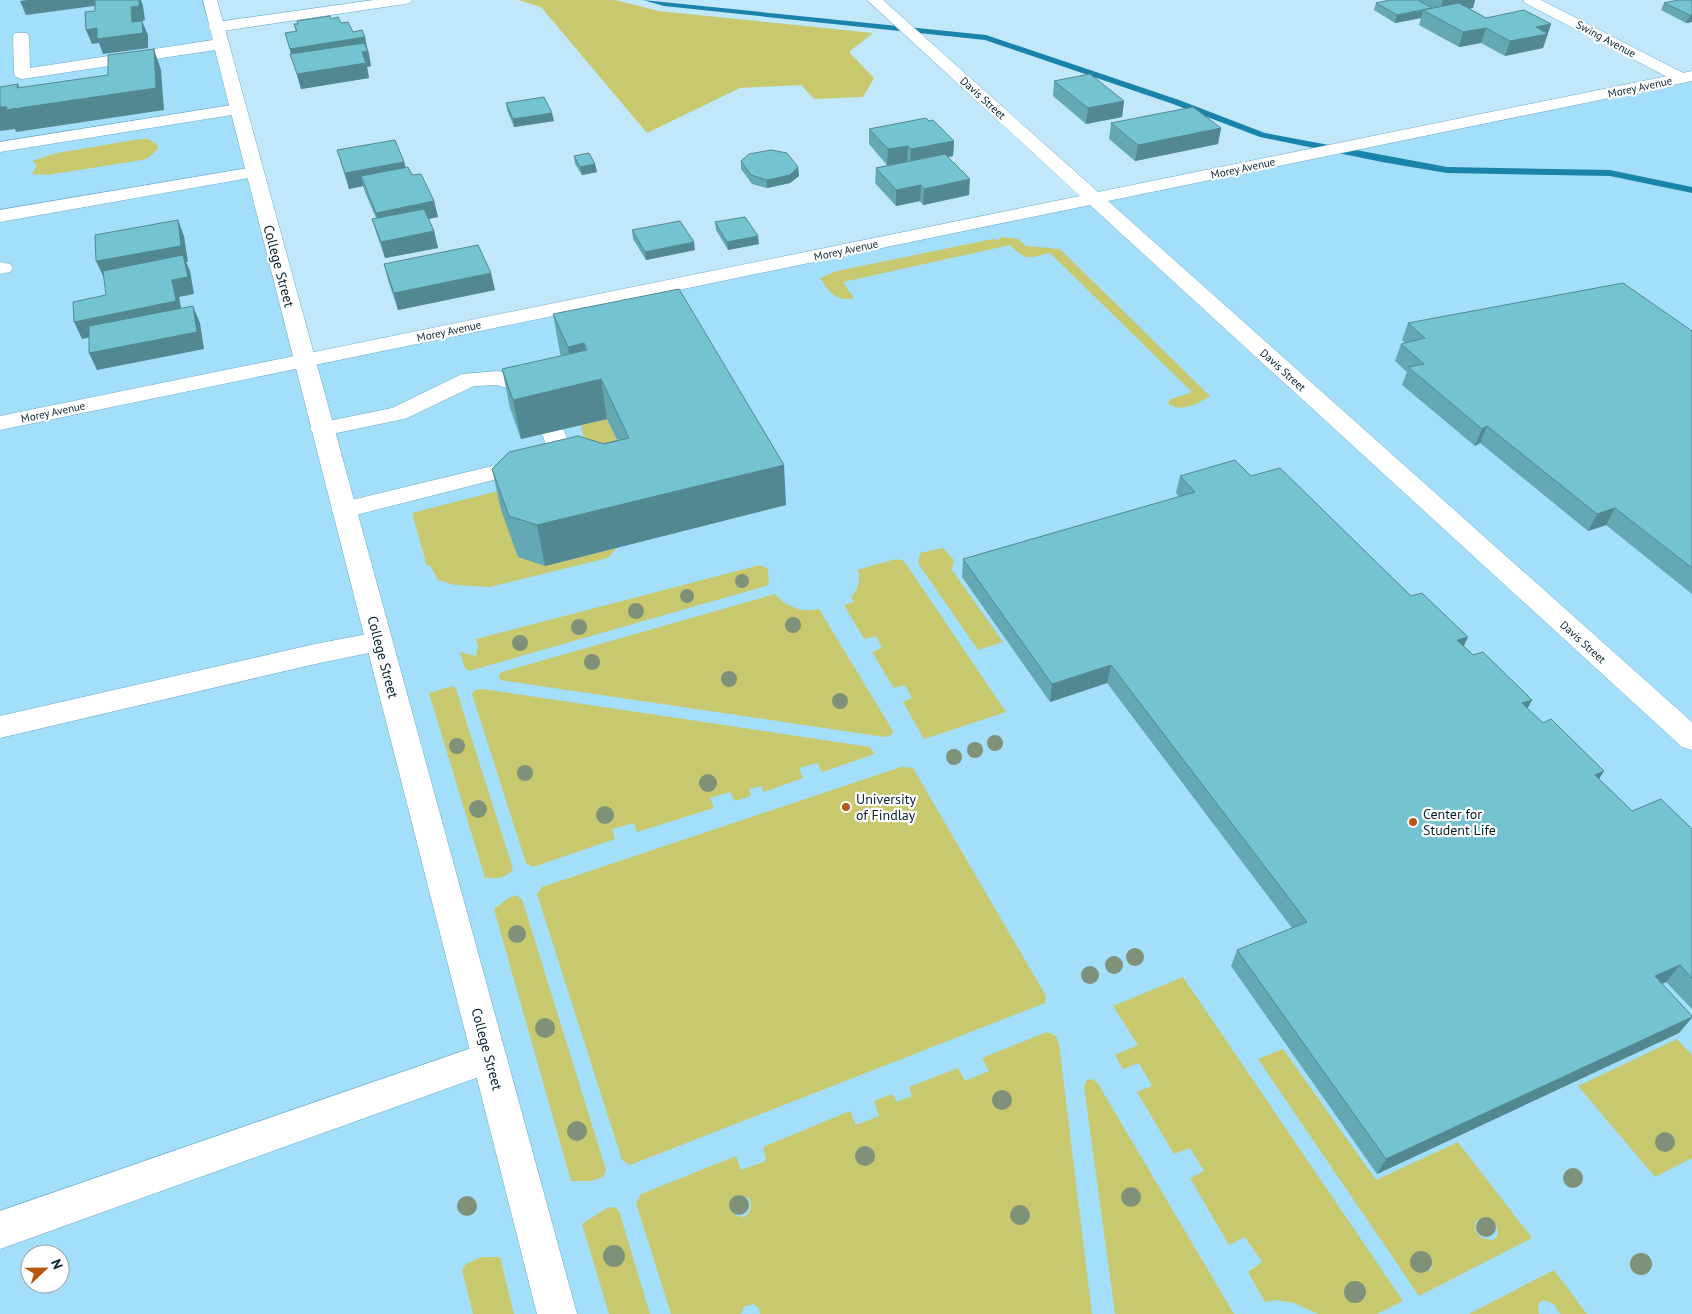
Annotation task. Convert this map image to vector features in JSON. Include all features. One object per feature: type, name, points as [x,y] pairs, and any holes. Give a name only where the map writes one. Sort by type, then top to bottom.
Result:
[{"type":"street","name":"College Street","points":[[210,0],[557,1314]]},
{"type":"street","points":[[22,36],[22,74],[405,0]]},
{"type":"street","name":"Davis Street","points":[[874,0],[1692,739]]},
{"type":"street","name":"Swing Avenue","points":[[1530,0],[1686,77]]},
{"type":"street","name":"Morey Avenue","points":[[0,423],[1686,77]]},
{"type":"street","points":[[0,148],[238,109]]},
{"type":"street","points":[[0,216],[254,172]]},
{"type":"street","points":[[322,429],[399,413],[470,379],[498,378],[524,386],[545,413],[559,447],[529,464],[344,510]]},
{"type":"street","points":[[0,727],[315,654],[378,642]]},
{"type":"street","points":[[0,1230],[490,1058]]},
{"type":"shaded area","name":"University of Findlay","points":[[0,0],[210,0],[304,361],[1692,75],[1692,1314],[0,1314]]},
{"type":"shaded area","points":[[518,0],[615,0],[659,11],[873,33],[849,52],[874,78],[863,97],[814,99],[801,85],[740,88],[647,133],[541,7]]},
{"type":"shaded area","points":[[148,139],[157,144],[158,149],[148,158],[47,175],[32,174],[37,165],[32,161],[57,153]]},
{"type":"shaded area","points":[[1000,237],[1018,239],[1026,246],[1060,249],[1210,396],[1195,404],[1178,408],[1168,403],[1171,399],[1192,392],[1050,253],[1028,257],[1010,245],[843,282],[854,298],[848,299],[842,299],[834,295],[820,278],[837,271],[993,239],[1000,240]]},
{"type":"shaded area","points":[[607,419],[634,478],[545,566],[617,548],[608,558],[490,587],[455,585],[438,580],[430,565],[427,566],[412,513],[533,482],[582,446],[584,438],[581,425]]},
{"type":"shaded area","points":[[943,548],[954,560],[952,570],[1003,642],[978,650],[918,563],[920,553]]},
{"type":"shaded area","points":[[896,559],[904,561],[1006,712],[924,739],[903,702],[912,698],[905,685],[894,688],[872,652],[882,648],[876,636],[864,639],[844,605],[854,602],[851,597],[858,583],[859,573],[857,570]]},
{"type":"shaded area","points":[[760,565],[768,569],[769,585],[469,671],[465,668],[460,652],[476,656],[478,647],[476,639]]},
{"type":"shaded area","points":[[775,594],[779,599],[795,608],[819,609],[893,731],[891,735],[885,737],[500,680],[499,675],[502,672]]},
{"type":"shaded area","points":[[453,686],[456,689],[513,869],[507,875],[501,877],[485,878],[429,693]]},
{"type":"shaded area","points":[[483,689],[870,747],[874,753],[822,772],[817,763],[799,768],[803,778],[764,792],[761,786],[749,789],[751,796],[735,801],[730,792],[710,798],[714,808],[637,832],[634,823],[612,829],[615,839],[533,867],[526,863],[472,694],[475,690]]},
{"type":"shaded area","points":[[901,767],[913,768],[1046,996],[1045,1003],[630,1165],[622,1160],[537,894],[542,887]]},
{"type":"shaded area","points":[[516,895],[522,899],[606,1170],[603,1177],[591,1181],[571,1181],[494,909]]},
{"type":"shaded area","points":[[1183,977],[1403,1301],[1377,1314],[1318,1314],[1294,1303],[1276,1300],[1265,1302],[1248,1272],[1262,1262],[1245,1237],[1229,1245],[1190,1178],[1204,1171],[1190,1148],[1174,1154],[1137,1092],[1152,1086],[1139,1063],[1123,1069],[1115,1055],[1138,1045],[1113,1006]],"holes":[[[1354,1282],[1360,1284],[1365,1290],[1366,1297],[1362,1301],[1353,1301],[1346,1292],[1347,1285]]]},
{"type":"shaded area","points":[[1047,1032],[1056,1036],[1059,1044],[1092,1314],[760,1314],[759,1308],[753,1304],[744,1307],[741,1314],[671,1314],[636,1203],[641,1194],[736,1156],[741,1170],[766,1161],[763,1147],[850,1111],[856,1125],[879,1116],[874,1101],[892,1094],[897,1102],[912,1096],[909,1087],[958,1068],[965,1081],[989,1071],[982,1058]],"holes":[[[870,1147],[874,1152],[872,1160],[867,1163],[859,1161],[857,1155],[860,1148]],[[738,1195],[749,1198],[751,1208],[744,1217],[737,1216],[730,1210],[730,1203]],[[1026,1207],[1031,1215],[1028,1221],[1024,1224],[1015,1222],[1012,1216],[1014,1208]]]},
{"type":"shaded area","points":[[1677,1039],[1692,1055],[1692,1158],[1655,1177],[1578,1086]]},
{"type":"shaded area","points":[[1283,1049],[1376,1180],[1458,1142],[1532,1238],[1419,1296],[1258,1059]],"holes":[[[1485,1217],[1496,1226],[1498,1235],[1493,1240],[1482,1238],[1475,1231],[1476,1221]],[[1418,1253],[1428,1256],[1432,1266],[1431,1270],[1423,1272],[1414,1267],[1412,1258]]]},
{"type":"shaded area","points":[[1091,1079],[1097,1082],[1234,1314],[1115,1314],[1084,1086],[1087,1080]]},
{"type":"shaded area","points":[[615,1207],[619,1211],[650,1314],[609,1314],[582,1224],[607,1208]]},
{"type":"shaded area","points":[[482,1257],[500,1257],[514,1314],[473,1314],[462,1270],[466,1264]]},
{"type":"shaded area","points":[[1554,1270],[1587,1314],[1560,1314],[1554,1304],[1543,1300],[1538,1304],[1539,1314],[1469,1314]]},
{"type":"building","points":[[95,0],[139,0],[139,6],[131,7],[132,22],[142,21],[143,33],[97,39],[97,28],[86,30],[85,12],[95,11]]},
{"type":"building","points":[[1390,0],[1418,0],[1432,8],[1397,15],[1376,3]]},
{"type":"building","points":[[1692,0],[1692,15],[1664,3]]},
{"type":"building","points":[[1459,3],[1486,18],[1524,10],[1551,24],[1536,27],[1548,34],[1510,41],[1486,28],[1463,32],[1423,10]]},
{"type":"building","points":[[330,16],[331,19],[338,17],[341,23],[348,22],[353,32],[362,30],[365,37],[290,49],[285,33],[297,31],[294,24],[298,24],[297,21]]},
{"type":"building","points":[[364,43],[368,51],[362,52],[366,63],[297,74],[290,54]]},
{"type":"building","points":[[154,49],[156,88],[6,110],[7,107],[0,107],[0,87],[18,84],[17,88],[108,75],[108,55]]},
{"type":"building","points":[[1090,74],[1124,101],[1088,108],[1054,81]]},
{"type":"building","points":[[544,97],[552,113],[513,119],[506,103]]},
{"type":"building","points":[[1193,107],[1221,128],[1138,145],[1111,123]]},
{"type":"building","points":[[926,118],[929,121],[933,120],[954,141],[911,149],[908,146],[888,149],[869,129]]},
{"type":"building","points":[[395,140],[404,162],[345,173],[337,150]]},
{"type":"building","points":[[771,150],[787,153],[798,167],[790,175],[767,180],[751,175],[741,161],[749,154]]},
{"type":"building","points":[[589,153],[595,164],[580,167],[574,156]]},
{"type":"building","points":[[945,154],[970,179],[924,189],[921,185],[896,190],[876,168]]},
{"type":"building","points":[[408,167],[412,175],[421,174],[434,201],[376,213],[361,176]]},
{"type":"building","points":[[424,209],[434,231],[381,242],[372,219]]},
{"type":"building","points":[[745,217],[758,236],[727,242],[715,222]]},
{"type":"building","points":[[178,220],[181,246],[96,261],[95,235]]},
{"type":"building","points":[[680,221],[694,242],[645,252],[632,230]]},
{"type":"building","points":[[478,245],[491,273],[394,293],[384,264]]},
{"type":"building","points":[[183,255],[188,277],[172,280],[176,301],[74,322],[73,302],[106,295],[103,271]]},
{"type":"building","points":[[1623,283],[1692,331],[1692,568],[1615,508],[1597,514],[1487,426],[1482,429],[1408,367],[1424,364],[1401,344],[1425,338],[1408,323]]},
{"type":"building","points":[[679,289],[784,465],[537,525],[509,516],[492,469],[509,452],[578,436],[604,444],[629,438],[601,379],[513,400],[502,369],[587,350],[584,343],[568,347],[553,314]]},
{"type":"building","points":[[193,306],[197,332],[89,353],[89,326]]},
{"type":"building","name":"Center for Student Life","points":[[1235,460],[1251,476],[1280,468],[1411,596],[1422,593],[1468,637],[1457,640],[1473,655],[1483,652],[1532,700],[1522,703],[1543,723],[1551,719],[1604,771],[1595,775],[1632,811],[1661,799],[1692,829],[1692,978],[1680,965],[1655,976],[1692,1017],[1386,1159],[1237,950],[1307,922],[1111,665],[1052,684],[963,559],[1195,492],[1180,476]]},
{"type":"waterway","points":[[647,0],[664,4],[986,38],[1176,102],[1263,135],[1382,159],[1447,170],[1610,173],[1692,190]]},
{"type":"place","name":"University of Findlay","points":[[846,807]]},
{"type":"place","name":"Center for Student Life","points":[[1413,822]]}]
